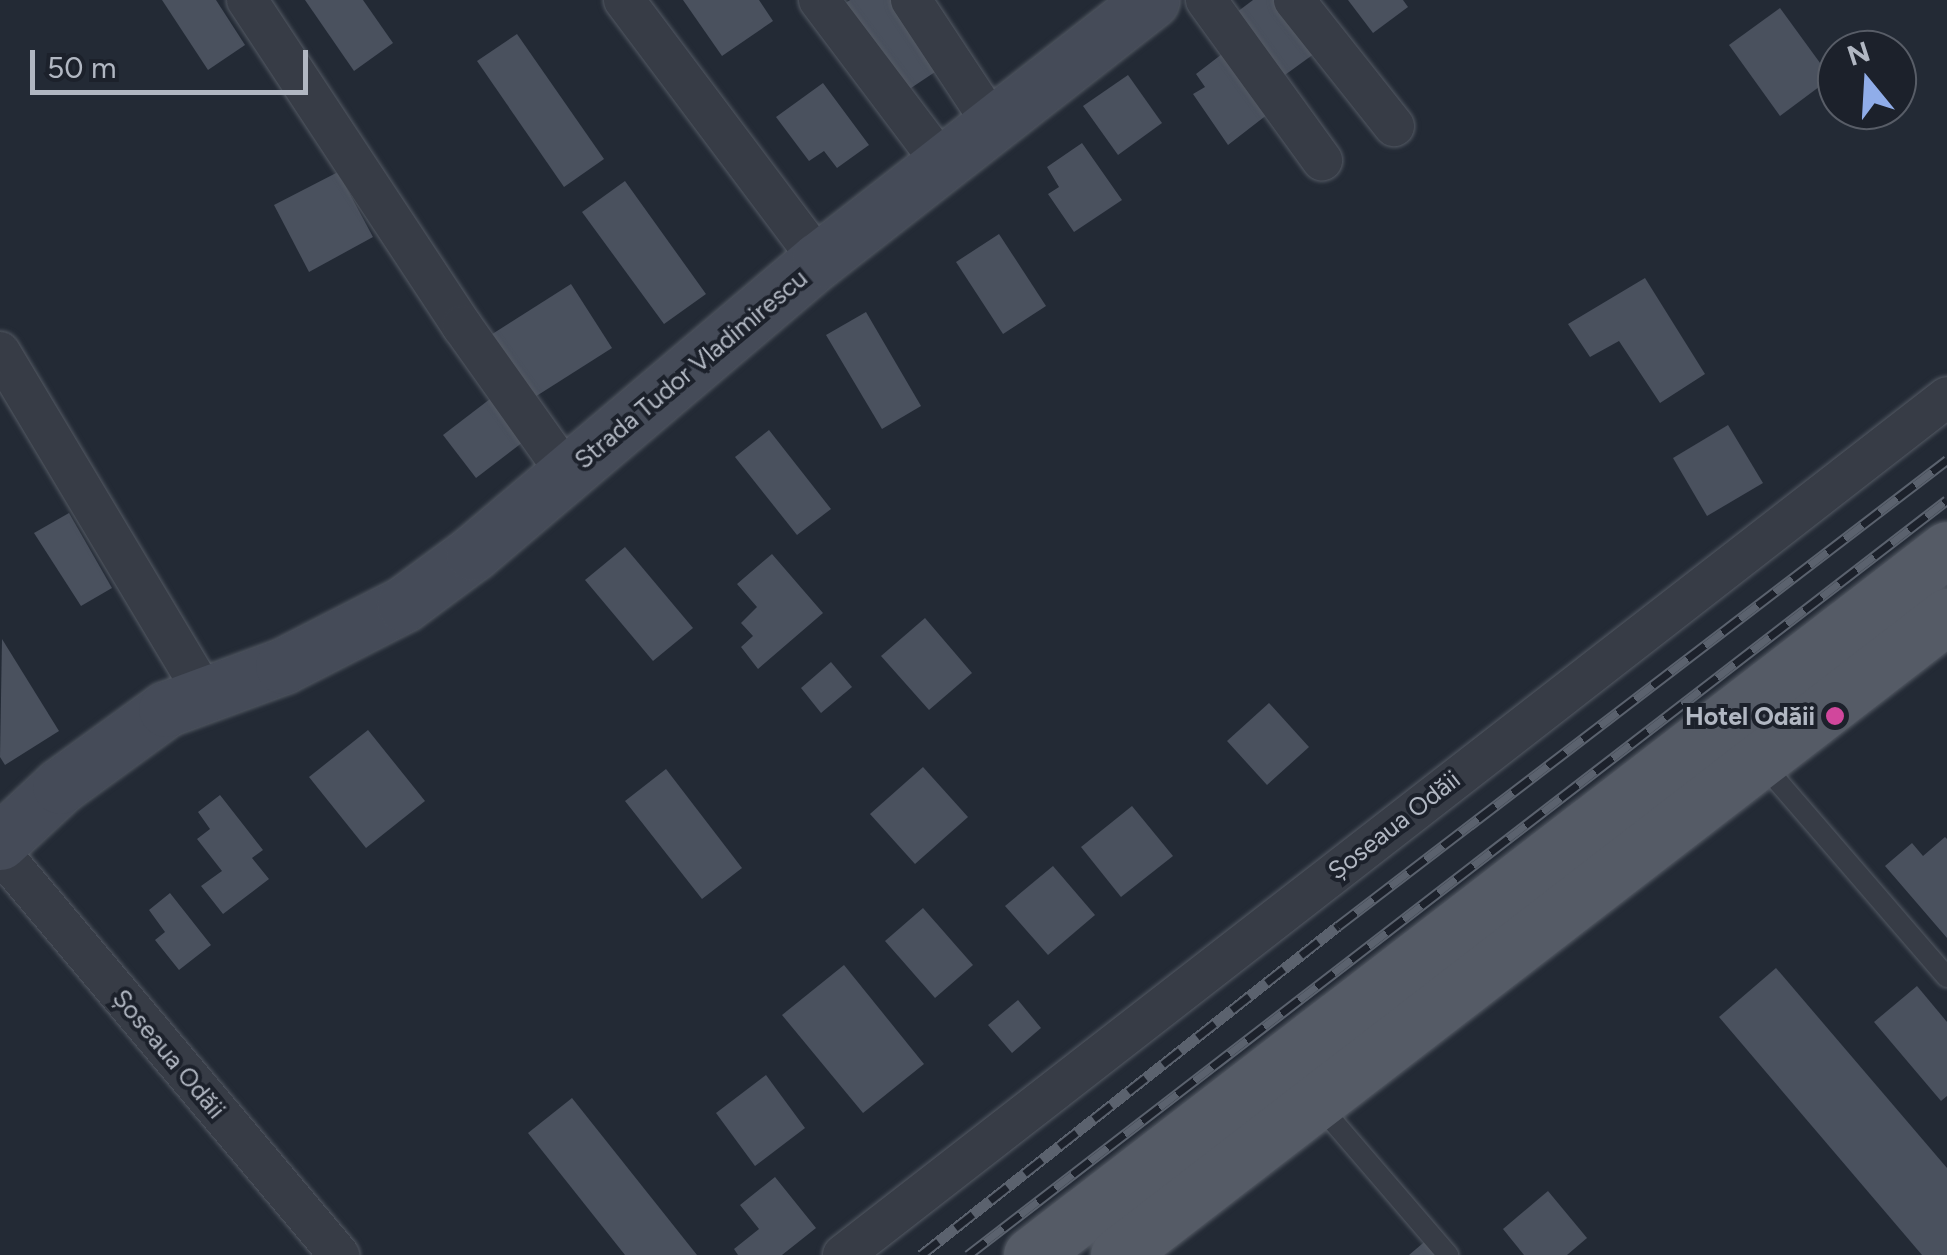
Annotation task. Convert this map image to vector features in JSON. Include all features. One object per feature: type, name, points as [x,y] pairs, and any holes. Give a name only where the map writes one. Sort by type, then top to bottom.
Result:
[{"type":"main road","points":[[1030,1255],[1947,549]]},
{"type":"main road","points":[[1118,1255],[1947,616]]},
{"type":"street","points":[[246,0],[441,294],[567,474]]},
{"type":"street","points":[[624,0],[819,260]]},
{"type":"street","points":[[820,0],[941,162]]},
{"type":"street","points":[[911,0],[992,123]]},
{"type":"street","name":"Strada Tudor Vladimirescu","points":[[3,835],[118,740],[166,709],[282,666],[404,604],[567,474],[819,260],[1152,0]]},
{"type":"street","points":[[1206,0],[1322,160]]},
{"type":"street","points":[[1294,0],[1394,126]]},
{"type":"street","points":[[0,352],[204,693]]},
{"type":"street","name":"Șoseaua Odăii","points":[[842,1255],[1947,397]]},
{"type":"street","name":"Șoseaua Odăii","points":[[3,835],[338,1255]]},
{"type":"lane","points":[[1760,760],[1947,976]]},
{"type":"lane","points":[[1316,1102],[1448,1255]]},
{"type":"building","points":[[162,0],[216,0],[245,45],[208,70]]},
{"type":"building","points":[[305,0],[363,0],[393,43],[354,71]]},
{"type":"building","points":[[683,0],[759,0],[773,21],[722,56]]},
{"type":"building","points":[[850,0],[891,0],[938,70],[905,92],[844,4]]},
{"type":"building","points":[[1253,0],[1278,0],[1318,51],[1278,80],[1229,18]]},
{"type":"building","points":[[1348,0],[1403,0],[1408,7],[1373,33]]},
{"type":"building","points":[[1780,8],[1817,59],[1817,88],[1780,116],[1729,45]]},
{"type":"building","points":[[517,34],[604,159],[564,187],[477,61]]},
{"type":"building","points":[[1222,54],[1268,114],[1228,145],[1193,94],[1205,87],[1196,74]]},
{"type":"building","points":[[1128,75],[1162,123],[1118,155],[1083,106]]},
{"type":"building","points":[[823,83],[869,145],[837,168],[824,151],[809,161],[776,117]]},
{"type":"building","points":[[1082,143],[1122,200],[1074,232],[1048,194],[1059,187],[1047,167]]},
{"type":"building","points":[[338,172],[373,237],[309,272],[274,205]]},
{"type":"building","points":[[625,181],[706,294],[664,324],[582,212]]},
{"type":"building","points":[[999,234],[1046,306],[1003,334],[956,262]]},
{"type":"building","points":[[1645,278],[1705,374],[1660,403],[1619,341],[1590,357],[1568,324]]},
{"type":"building","points":[[571,284],[612,348],[527,402],[486,338]]},
{"type":"building","points":[[866,312],[921,406],[882,429],[826,335]]},
{"type":"building","points":[[490,399],[523,442],[476,478],[443,435]]},
{"type":"building","points":[[1728,425],[1763,483],[1707,516],[1673,458]]},
{"type":"building","points":[[769,430],[831,509],[797,535],[735,457]]},
{"type":"building","points":[[69,513],[112,588],[81,606],[34,533]]},
{"type":"building","points":[[625,547],[693,628],[653,661],[585,580]]},
{"type":"building","points":[[772,554],[823,613],[758,669],[741,647],[753,636],[741,623],[757,607],[737,584]]},
{"type":"building","points":[[925,618],[972,673],[929,710],[881,656]]},
{"type":"building","points":[[2,639],[59,731],[5,765],[0,757]]},
{"type":"building","points":[[831,662],[852,687],[821,713],[801,688]]},
{"type":"building","points":[[1269,703],[1309,747],[1267,785],[1227,741]]},
{"type":"building","points":[[368,730],[425,801],[366,848],[309,777]]},
{"type":"building","points":[[923,767],[968,817],[915,864],[870,814]]},
{"type":"building","points":[[666,769],[742,868],[702,899],[625,801]]},
{"type":"building","points":[[220,795],[263,850],[252,858],[269,879],[223,914],[201,886],[222,871],[197,839],[210,829],[198,812]]},
{"type":"building","points":[[1132,806],[1173,856],[1121,897],[1081,847]]},
{"type":"building","points":[[1945,837],[1947,938],[1885,866],[1912,843],[1923,856]]},
{"type":"building","points":[[1053,866],[1095,915],[1048,955],[1005,906]]},
{"type":"building","points":[[170,893],[211,945],[179,970],[155,940],[165,932],[149,910]]},
{"type":"building","points":[[923,908],[973,965],[935,998],[885,941]]},
{"type":"building","points":[[844,965],[924,1064],[863,1113],[782,1015]]},
{"type":"building","points":[[1776,968],[1947,1168],[1947,1255],[1922,1255],[1719,1017]]},
{"type":"building","points":[[1917,986],[1947,1022],[1947,1096],[1941,1101],[1874,1022]]},
{"type":"building","points":[[1018,1000],[1041,1028],[1012,1053],[988,1025]]},
{"type":"building","points":[[766,1075],[805,1128],[755,1166],[716,1113]]},
{"type":"building","points":[[572,1098],[697,1255],[625,1255],[528,1133]]},
{"type":"building","points":[[775,1177],[816,1228],[782,1255],[738,1255],[734,1249],[759,1229],[740,1205]]},
{"type":"building","points":[[1548,1191],[1587,1238],[1567,1255],[1524,1255],[1503,1229]]},
{"type":"building","points":[[1429,1238],[1443,1255],[1409,1255]]},
{"type":"railway","points":[[921,1255],[1338,926],[1947,460]]},
{"type":"railway","points":[[968,1255],[1947,500]]},
{"type":"place","name":"Hotel Odăii","points":[[1835,716]]}]
